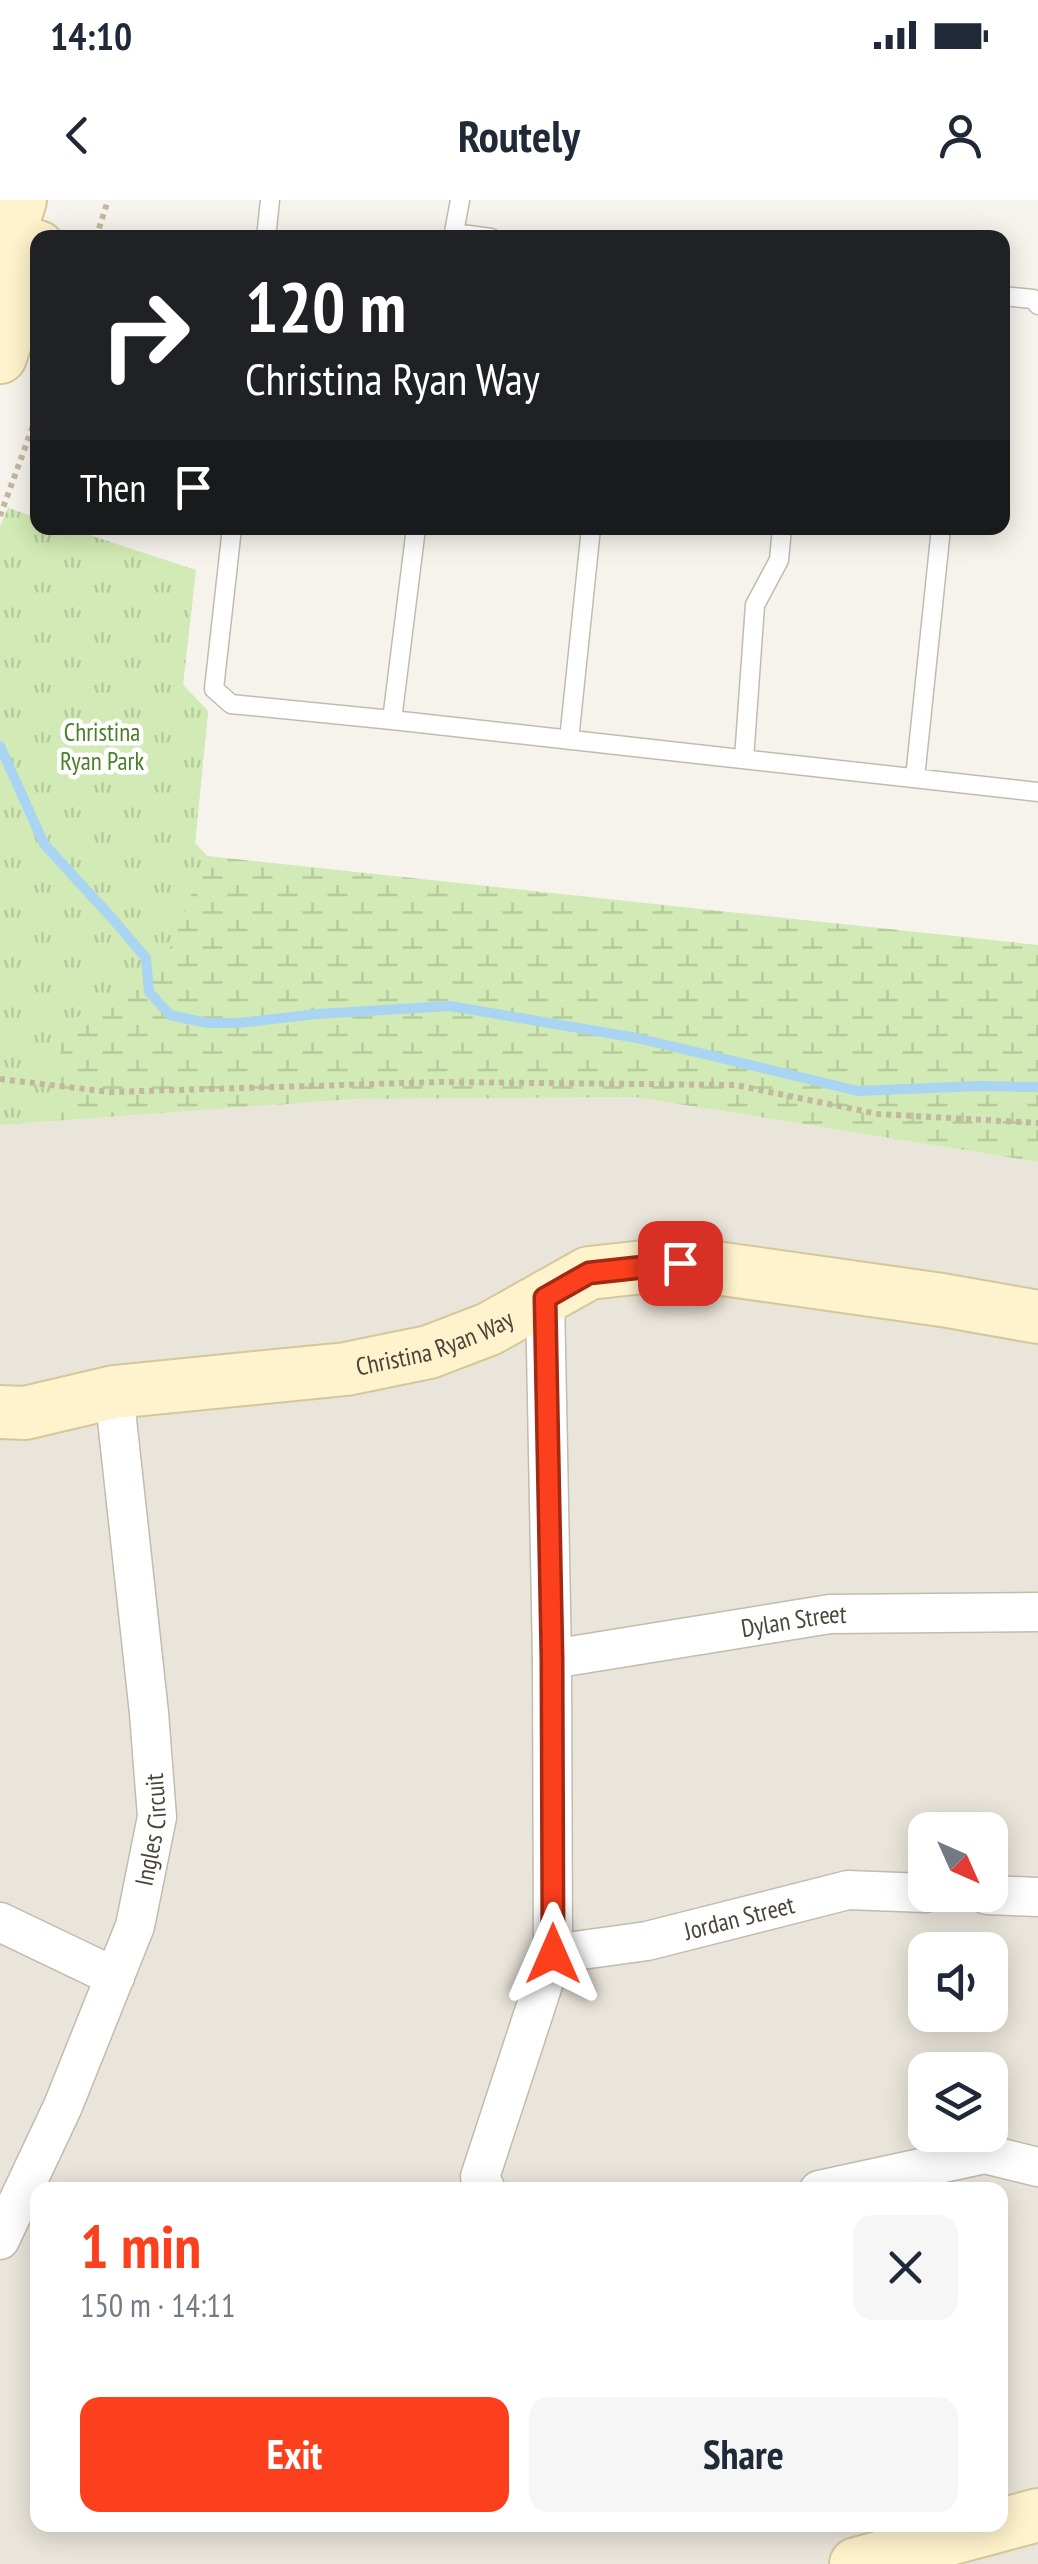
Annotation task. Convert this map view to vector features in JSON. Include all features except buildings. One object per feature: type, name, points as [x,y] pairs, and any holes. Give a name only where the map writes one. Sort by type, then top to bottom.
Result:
[{"type":"street","points":[[0,265],[20,200]]},
{"type":"street","points":[[43,230],[52,200]]},
{"type":"street","points":[[0,357],[30,270]]},
{"type":"street","name":"Christina Ryan Way","points":[[0,1412],[26,1413],[114,1392],[346,1369],[429,1352],[489,1330],[589,1273],[680,1263],[1038,1317]]},
{"type":"street","points":[[482,2182],[480,2177],[553,1954],[545,1298]]},
{"type":"street","name":"Ingles Circuit","points":[[0,2240],[62,2106],[136,1926],[157,1817],[114,1392]]},
{"type":"street","name":"Dylan Street","points":[[552,1659],[830,1614],[1038,1612]]},
{"type":"street","name":"Jordan Street","points":[[553,1954],[647,1941],[848,1890],[908,1892]]},
{"type":"street","points":[[1008,1896],[1038,1897]]},
{"type":"street","points":[[0,1922],[115,1976]]},
{"type":"street","points":[[857,2182],[985,2154],[1038,2168]]},
{"type":"street","points":[[1008,2523],[1038,2515]]},
{"type":"street","points":[[856,2564],[975,2532]]},
{"type":"lane","points":[[267,230],[270,200]]},
{"type":"lane","points":[[455,230],[460,200]]},
{"type":"lane","points":[[1010,297],[1033,300],[1038,305]]},
{"type":"lane","points":[[231,535],[214,689],[231,704],[1038,792]]},
{"type":"lane","points":[[392,720],[415,535]]},
{"type":"lane","points":[[569,740],[590,535]]},
{"type":"lane","points":[[744,759],[755,605],[779,560],[781,535]]},
{"type":"lane","points":[[915,778],[939,535]]},
{"type":"path","points":[[99,230],[108,200]]},
{"type":"path","points":[[0,516],[30,434]]},
{"type":"path","points":[[0,1079],[110,1092],[441,1082],[736,1086],[878,1114],[1038,1123]]},
{"type":"shaded area","points":[[635,1097],[1038,1162],[1038,2564],[0,2564],[0,1125],[356,1099]]},
{"type":"green space","points":[[8,508],[30,516],[30,535],[76,535],[187,636],[183,685],[208,711],[195,843],[207,856],[1038,945],[1038,1162],[635,1097],[356,1099],[0,1125],[0,527]]},
{"type":"green space","name":"Christina Ryan Park","points":[[8,508],[30,516],[30,535],[89,535],[196,570],[183,685],[208,711],[195,843],[207,856],[160,972],[61,1026],[59,1120],[0,1125],[0,527]]},
{"type":"waterway","points":[[0,746],[44,844],[146,958],[149,992],[170,1015],[207,1023],[238,1023],[450,1006],[637,1038],[858,1091],[1038,1087]]},
{"type":"route","points":[[553,1954],[545,1298],[589,1273],[680,1263]]}]
